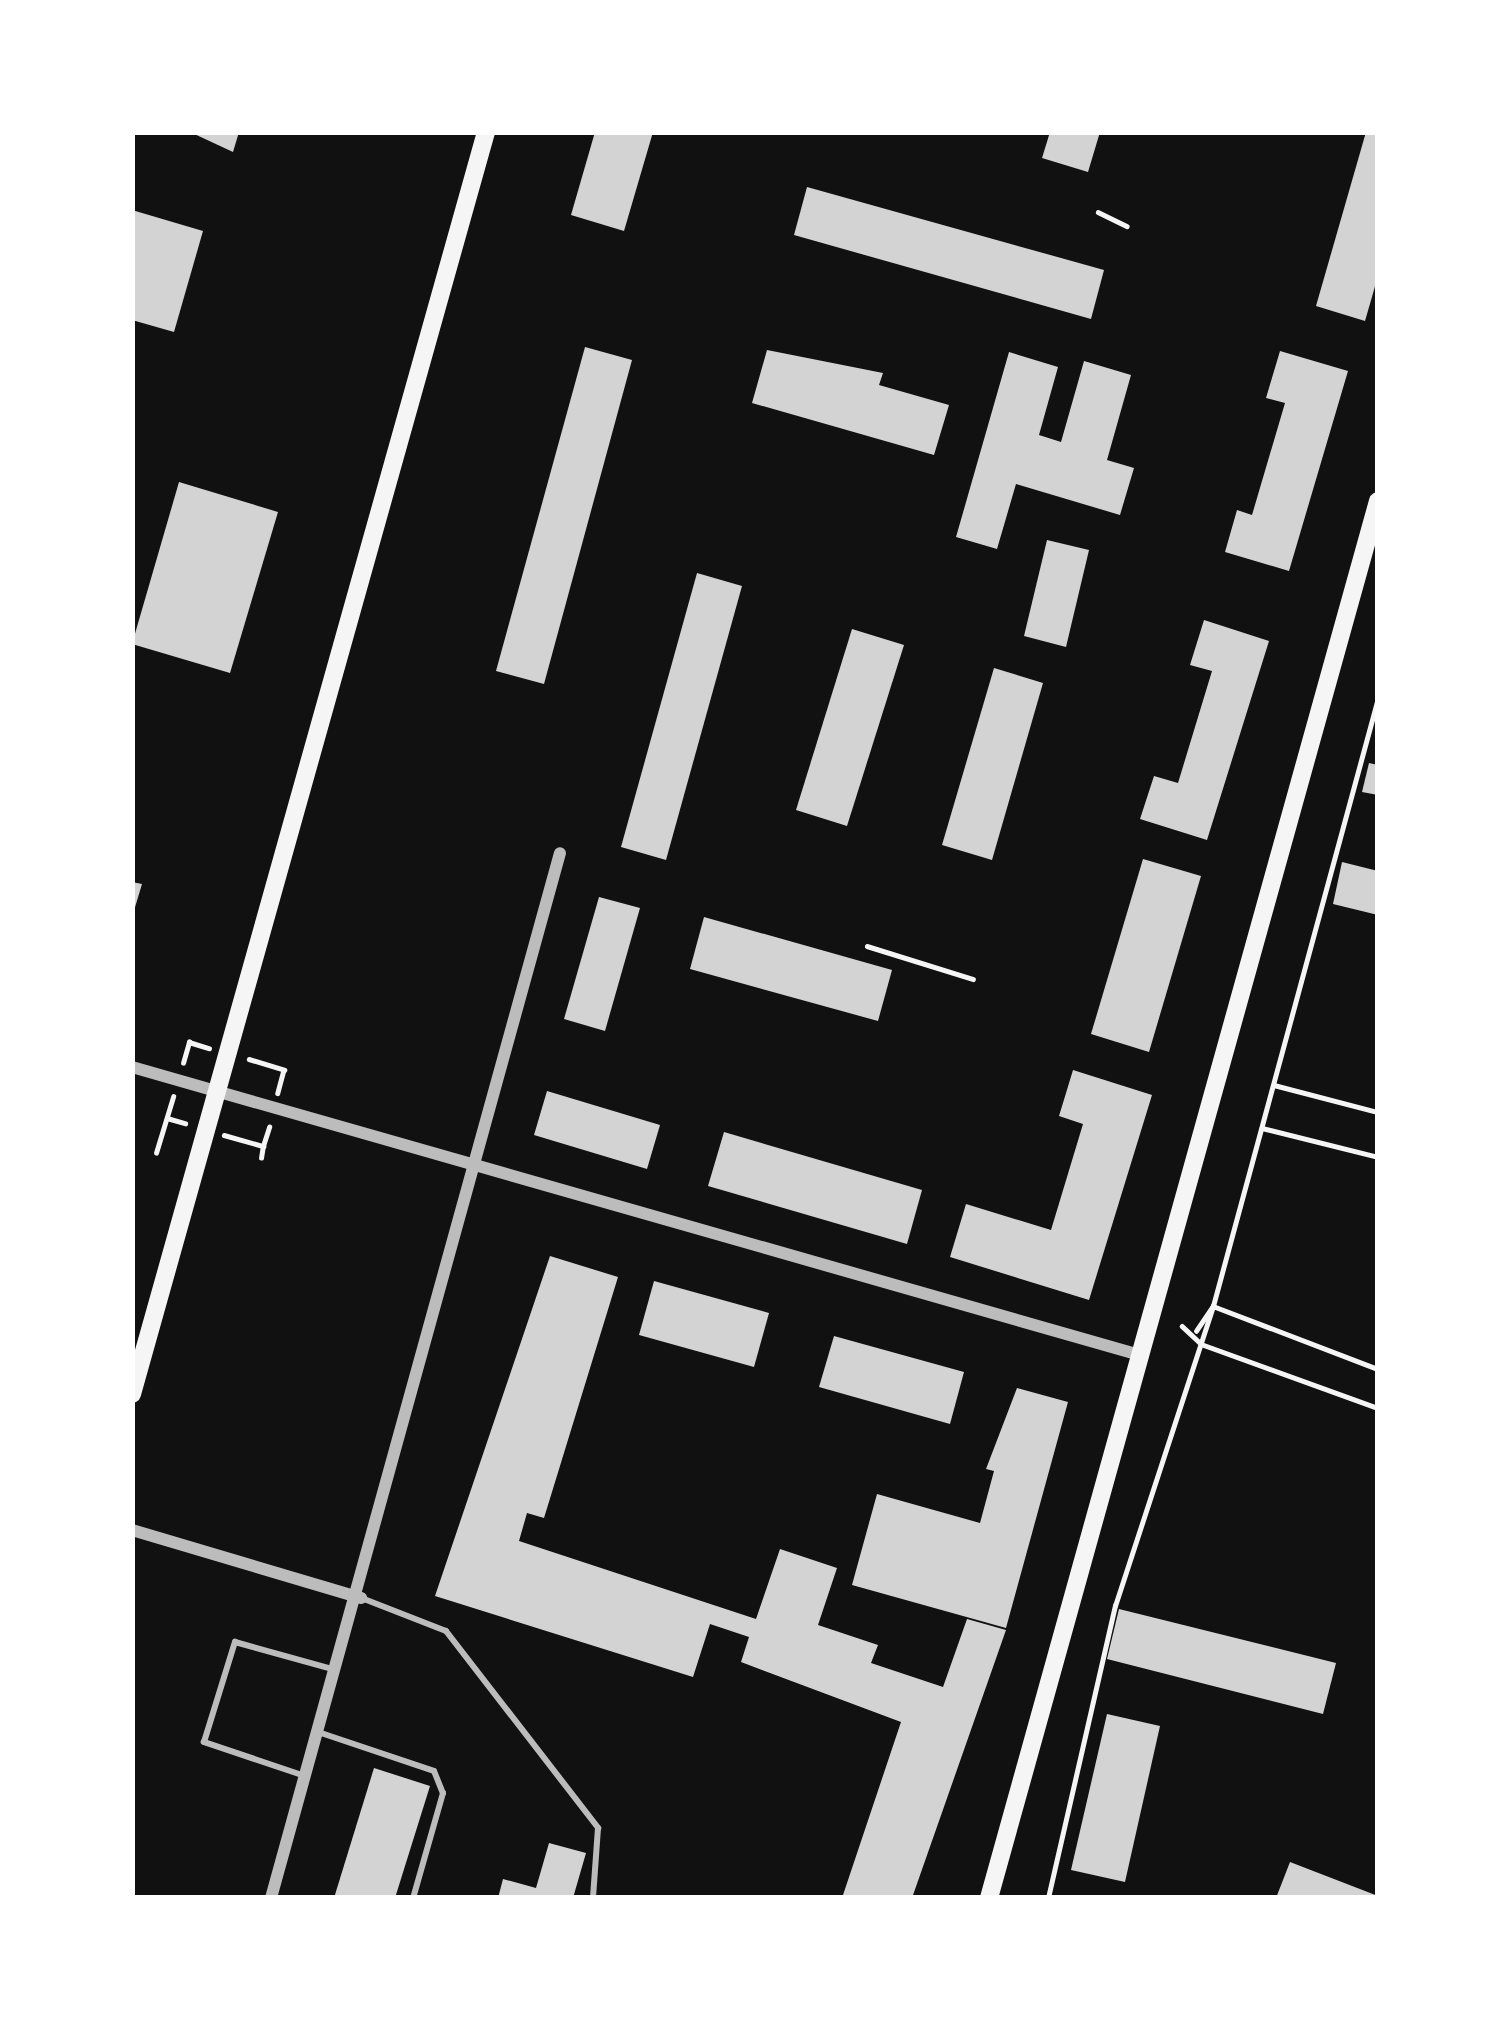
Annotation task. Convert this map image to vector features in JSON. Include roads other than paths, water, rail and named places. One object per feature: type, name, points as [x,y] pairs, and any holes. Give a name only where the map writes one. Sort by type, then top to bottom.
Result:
[{"type":"main road","points":[[132,1394],[486,132]]},
{"type":"main road","points":[[988,1898],[1378,501]]},
{"type":"street","points":[[271,1898],[361,1598],[560,853]]},
{"type":"street","points":[[132,1067],[477,1170],[1140,1355]]},
{"type":"street","points":[[132,1530],[361,1598]]},
{"type":"lane","points":[[361,1598],[446,1630],[598,1828],[593,1898]]},
{"type":"lane","points":[[308,1777],[203,1742],[235,1642],[340,1671]]},
{"type":"lane","points":[[321,1733],[434,1771],[443,1792],[413,1898]]}]
